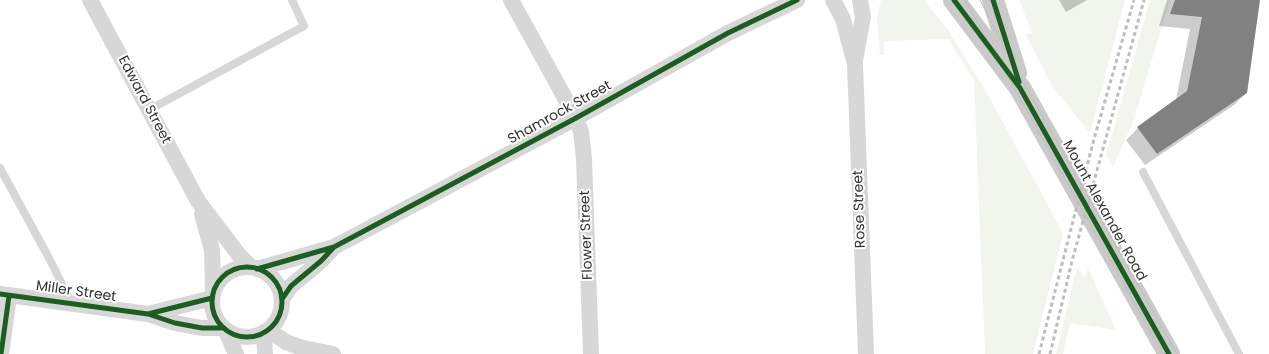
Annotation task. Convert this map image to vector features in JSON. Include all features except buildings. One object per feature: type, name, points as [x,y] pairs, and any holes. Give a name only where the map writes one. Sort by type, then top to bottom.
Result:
[{"type":"main road","name":"Mount Alexander Road","points":[[954,0],[1020,88],[1169,352]]},
{"type":"main road","name":"Mount Alexander Road","points":[[993,0],[1020,88]]},
{"type":"street","name":"Edward Street","points":[[90,0],[198,201],[238,256],[254,268]]},
{"type":"street","name":"Flower Street","points":[[511,0],[576,118],[581,132],[584,159],[591,354]]},
{"type":"street","name":"Shamrock Street","points":[[254,268],[334,247],[576,118],[728,33],[797,0]]},
{"type":"street","name":"Rose Street","points":[[833,0],[843,18],[855,64]]},
{"type":"street","name":"Rose Street","points":[[860,0],[863,17],[855,64],[866,354]]},
{"type":"street","name":"Edward Street","points":[[198,201],[212,250],[213,296]]},
{"type":"street","name":"Shamrock Street","points":[[282,299],[291,286],[321,261],[334,247]]},
{"type":"street","points":[[225,329],[232,334],[256,336],[266,331],[275,323],[280,314],[282,299],[274,280],[254,268],[240,268],[229,272],[220,279],[213,296],[214,314],[225,329],[236,354]]},
{"type":"street","name":"Miller Street","points":[[4,295],[148,314],[176,323],[202,328],[225,329]]},
{"type":"street","points":[[1,354],[4,295]]},
{"type":"street","name":"Miller Street","points":[[148,314],[213,296]]},
{"type":"street","points":[[265,354],[266,331]]},
{"type":"street","points":[[266,331],[299,347],[333,354]]},
{"type":"lane","points":[[149,110],[304,26],[292,0]]},
{"type":"lane","points":[[0,168],[72,304]]},
{"type":"lane","points":[[1143,172],[1239,354]]},
{"type":"shaded area","points":[[881,0],[924,0],[948,30],[987,93],[1063,233],[1033,354],[985,354],[974,81],[948,39],[884,41],[884,55],[880,55],[877,17]]},
{"type":"shaded area","points":[[1019,0],[1125,0],[1090,133],[1052,86],[1026,35],[1032,33]]},
{"type":"shaded area","points":[[1150,0],[1170,0],[1133,122],[1113,167],[1106,156]]},
{"type":"shaded area","points":[[1077,267],[1085,278],[1088,268],[1116,330],[1070,323],[1063,354],[1056,354]]},
{"type":"tram line","points":[[965,0],[1163,354]]},
{"type":"tram line","points":[[980,0],[1014,66],[1177,354]]},
{"type":"railway","points":[[1039,354],[1094,139],[1134,0]]},
{"type":"railway","points":[[1050,354],[1072,261],[1144,0]]},
{"type":"cycle path","points":[[257,269],[334,247],[576,118],[728,33],[797,0]]},
{"type":"cycle path","points":[[954,0],[1020,88],[1169,354]]},
{"type":"cycle path","points":[[993,0],[1019,82]]},
{"type":"cycle path","points":[[282,299],[291,286],[321,261],[334,247]]},
{"type":"cycle path","points":[[247,267],[260,270],[272,277],[279,289],[282,302],[279,315],[272,327],[260,334],[247,337],[234,334],[222,327],[215,315],[212,302],[215,289],[222,277],[234,270],[247,267]]},
{"type":"cycle path","points":[[0,294],[148,314],[175,323],[202,328],[224,328]]},
{"type":"cycle path","points":[[1,354],[9,296]]},
{"type":"cycle path","points":[[148,314],[212,298]]}]
